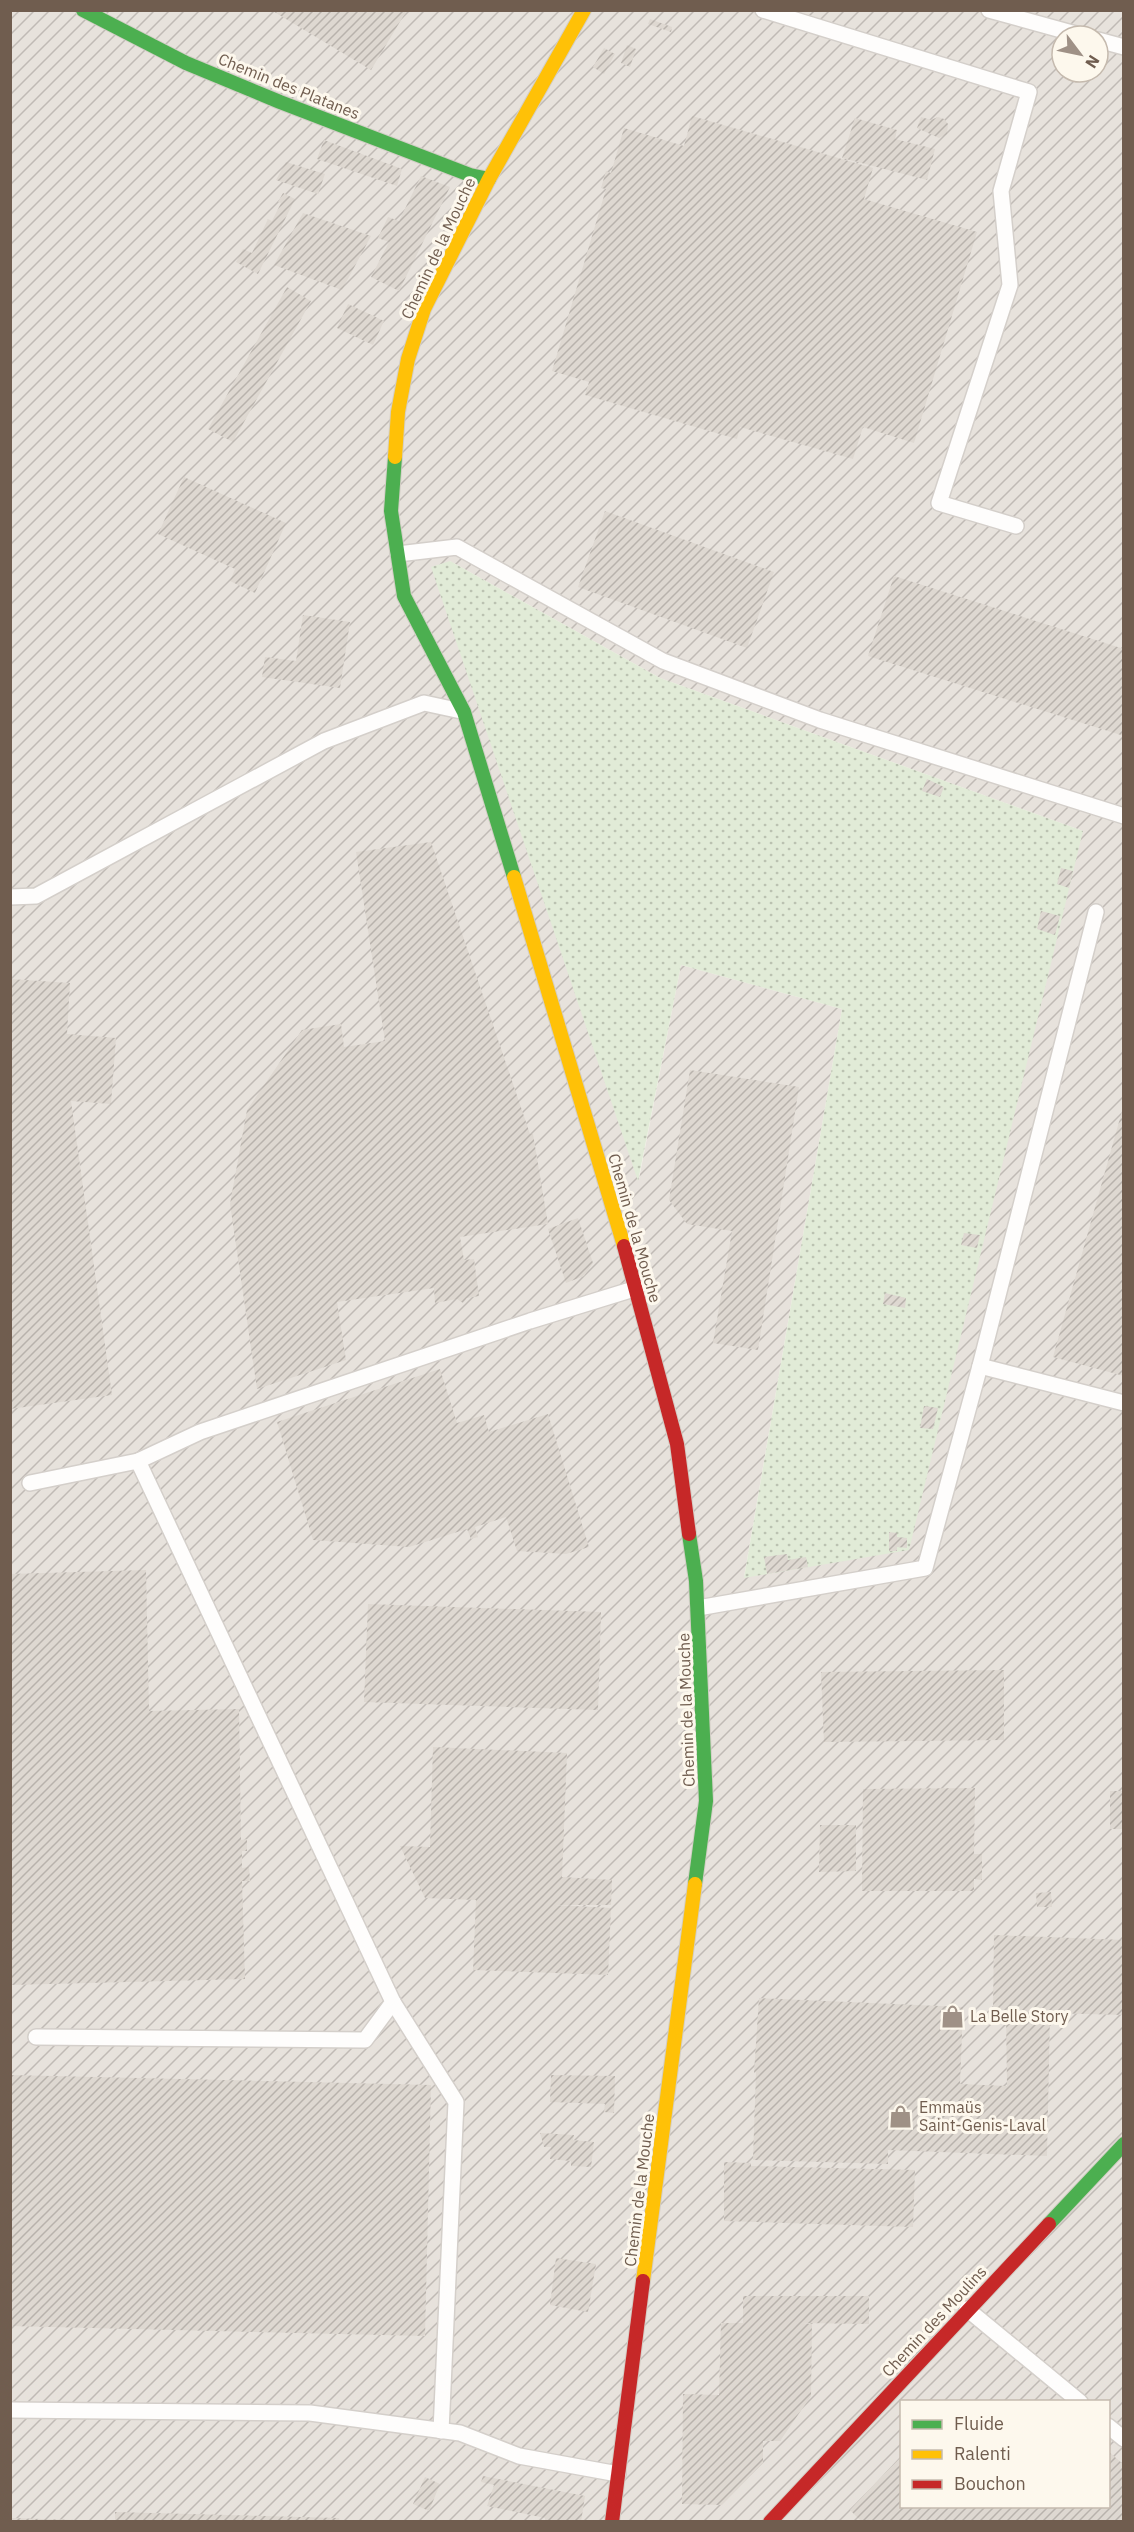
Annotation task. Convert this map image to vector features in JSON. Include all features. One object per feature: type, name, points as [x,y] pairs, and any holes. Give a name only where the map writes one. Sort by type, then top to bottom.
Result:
[{"type":"street","name":"Chemin des Platanes","points":[[83,10],[186,63],[470,175],[489,179]]},
{"type":"street","name":"Chemin de la Mouche","points":[[584,10],[489,179],[424,309],[408,359],[398,412],[391,511],[404,596],[464,712],[637,1288],[677,1444],[698,1608],[706,1801],[612,2522]]},
{"type":"street","name":"Chemin des Moulins","points":[[770,2522],[967,2309],[1124,2144]]},
{"type":"lane","points":[[763,10],[1029,92],[1001,191],[1010,285],[939,503],[1016,526]]},
{"type":"lane","points":[[990,10],[1050,27]]},
{"type":"lane","points":[[398,554],[457,547],[663,661],[820,720],[1124,816]]},
{"type":"lane","points":[[10,897],[36,896],[324,741],[424,703],[464,712]]},
{"type":"lane","points":[[698,1608],[925,1568],[980,1366],[1096,912]]},
{"type":"lane","points":[[30,1483],[138,1461],[200,1432],[530,1321],[637,1288]]},
{"type":"lane","points":[[980,1366],[1124,1403]]},
{"type":"lane","points":[[138,1461],[393,2002],[456,2102],[441,2431]]},
{"type":"lane","points":[[36,2037],[365,2040],[393,2002]]},
{"type":"lane","points":[[967,2309],[1078,2400]]},
{"type":"lane","points":[[10,2410],[310,2414],[460,2433],[519,2456],[618,2474]]},
{"type":"lane","points":[[1110,2428],[1124,2439]]},
{"type":"shaded area","points":[[11,11],[1123,11],[1123,2521],[11,2521]],"holes":[[[450,561],[660,678],[1083,831],[744,1577],[842,1009],[681,965],[639,1179]]]},
{"type":"green space","points":[[450,561],[660,678],[1083,831],[909,1550],[744,1578],[842,1009],[681,965],[638,1181],[431,567]]},
{"type":"building","points":[[271,10],[407,10],[371,70]]},
{"type":"building","points":[[650,19],[672,27],[671,32],[648,24]]},
{"type":"building","points":[[627,45],[636,49],[630,67],[621,63]]},
{"type":"building","points":[[604,48],[615,54],[604,74],[593,67]]},
{"type":"building","points":[[692,116],[873,168],[864,199],[977,232],[914,443],[863,427],[853,459],[740,427],[737,439],[585,395],[589,382],[552,371],[606,189],[601,188],[606,171],[611,173],[624,128],[684,146]]},
{"type":"building","points":[[921,117],[931,120],[938,117],[944,119],[948,124],[947,134],[939,138],[917,128]]},
{"type":"building","points":[[855,118],[897,130],[895,139],[935,149],[927,180],[842,158]]},
{"type":"building","points":[[324,140],[402,169],[397,186],[317,159]]},
{"type":"building","points":[[286,162],[325,174],[318,194],[276,180]]},
{"type":"building","points":[[421,176],[450,187],[399,291],[371,277],[389,242],[378,238],[388,217],[399,221]]},
{"type":"building","points":[[283,193],[295,199],[258,274],[236,262],[243,249],[252,253],[268,219],[272,221]]},
{"type":"building","points":[[303,213],[371,236],[342,290],[274,265]]},
{"type":"building","points":[[287,287],[311,301],[233,442],[208,429]]},
{"type":"building","points":[[348,304],[384,321],[373,345],[337,328]]},
{"type":"building","points":[[184,477],[286,523],[255,593],[230,581],[235,569],[158,534]]},
{"type":"building","points":[[605,511],[774,572],[747,648],[578,587]]},
{"type":"building","points":[[894,576],[1124,649],[1124,736],[868,656]]},
{"type":"building","points":[[303,615],[350,622],[340,688],[262,677],[265,657],[296,661]]},
{"type":"building","points":[[927,779],[944,787],[940,797],[922,791]]},
{"type":"building","points":[[431,842],[530,1134],[533,1134],[548,1224],[460,1237],[464,1260],[474,1259],[479,1296],[467,1298],[463,1303],[457,1299],[435,1303],[434,1288],[337,1302],[346,1360],[257,1389],[230,1204],[247,1110],[302,1030],[341,1024],[344,1047],[385,1041],[356,852]]},
{"type":"building","points":[[1061,868],[1073,871],[1069,888],[1057,884]]},
{"type":"building","points":[[1041,911],[1060,916],[1055,935],[1037,929]]},
{"type":"building","points":[[10,979],[70,983],[67,1034],[116,1038],[111,1104],[71,1101],[112,1395],[10,1409]]},
{"type":"building","points":[[690,1070],[799,1087],[758,1350],[713,1343],[732,1231],[687,1224],[669,1200]]},
{"type":"building","points":[[1124,1104],[1124,1376],[1053,1357]]},
{"type":"building","points":[[578,1218],[593,1263],[584,1276],[566,1283],[548,1229]]},
{"type":"building","points":[[964,1233],[980,1235],[977,1248],[961,1245]]},
{"type":"building","points":[[885,1293],[906,1298],[905,1308],[883,1304]]},
{"type":"building","points":[[440,1369],[457,1423],[484,1415],[489,1432],[548,1414],[589,1547],[566,1554],[517,1551],[506,1517],[475,1527],[478,1537],[471,1539],[467,1529],[409,1547],[313,1540],[277,1422]]},
{"type":"building","points":[[924,1406],[938,1408],[933,1429],[920,1428]]},
{"type":"building","points":[[889,1532],[897,1533],[897,1537],[907,1538],[907,1548],[897,1547],[897,1551],[889,1551]]},
{"type":"building","points":[[787,1554],[788,1560],[806,1557],[808,1567],[767,1574],[764,1557]]},
{"type":"building","points":[[146,1570],[149,1711],[239,1709],[241,1840],[247,1839],[247,1851],[242,1851],[242,1868],[249,1867],[250,1881],[242,1881],[245,1979],[10,1985],[10,1574]]},
{"type":"building","points":[[368,1604],[601,1612],[598,1710],[364,1702]]},
{"type":"building","points":[[1004,1670],[1004,1740],[824,1742],[821,1672]]},
{"type":"building","points":[[433,1747],[567,1753],[562,1877],[612,1880],[611,1905],[554,1905],[611,1908],[608,1975],[473,1970],[476,1900],[425,1898],[400,1846],[430,1847]]},
{"type":"building","points":[[975,1788],[974,1854],[982,1854],[982,1880],[974,1879],[974,1891],[862,1891],[863,1789]]},
{"type":"building","points":[[1110,1791],[1124,1791],[1124,1829],[1110,1829]]},
{"type":"building","points":[[820,1825],[856,1825],[856,1871],[819,1872]]},
{"type":"building","points":[[1051,1892],[1052,1907],[1037,1907],[1036,1893]]},
{"type":"building","points":[[994,1935],[1124,1940],[1124,2015],[1050,2013],[1047,2156],[888,2150],[888,2164],[753,2160],[756,2072],[754,2073],[759,1998],[963,2007],[960,2084],[1007,2086],[1006,2010],[993,2010]]},
{"type":"building","points":[[10,2075],[431,2085],[425,2336],[10,2326]]},
{"type":"building","points":[[551,2075],[615,2076],[614,2113],[604,2112],[605,2104],[550,2102]]},
{"type":"building","points":[[540,2133],[574,2135],[573,2140],[594,2142],[591,2167],[571,2166],[571,2161],[550,2159],[551,2147],[544,2147]]},
{"type":"building","points":[[724,2162],[751,2163],[751,2166],[915,2170],[913,2227],[724,2221]]},
{"type":"building","points":[[556,2258],[596,2264],[588,2312],[550,2305]]},
{"type":"building","points":[[743,2296],[869,2296],[869,2324],[802,2323],[812,2324],[811,2396],[780,2441],[763,2441],[763,2463],[722,2505],[682,2504],[683,2394],[719,2395],[721,2323],[743,2323]]},
{"type":"building","points":[[1110,2453],[1124,2465],[1124,2522],[862,2522],[850,2510],[900,2457],[900,2508],[1110,2508]]},
{"type":"building","points":[[483,2476],[585,2496],[581,2522],[545,2522],[545,2518],[487,2506],[494,2485],[481,2482]]},
{"type":"building","points":[[425,2477],[440,2484],[429,2511],[413,2504]]},
{"type":"building","points":[[115,2512],[339,2518],[340,2522],[115,2522]]},
{"type":"building","points":[[10,2518],[76,2520],[76,2522],[10,2522]]},
{"type":"traffic: fast","points":[[83,10],[186,63],[470,175],[489,179]]},
{"type":"traffic: fast","points":[[395,457],[391,511],[404,596],[464,712],[514,877]]},
{"type":"traffic: fast","points":[[689,1534],[696,1581],[706,1801],[695,1884]]},
{"type":"traffic: fast","points":[[1049,2224],[1124,2144]]},
{"type":"traffic: slow","points":[[395,457],[398,412],[408,359],[424,309],[489,179],[584,10]]},
{"type":"traffic: slow","points":[[514,877],[624,1246]]},
{"type":"traffic: slow","points":[[643,2281],[695,1884]]},
{"type":"traffic: jam","points":[[624,1246],[677,1444],[689,1534]]},
{"type":"traffic: jam","points":[[770,2522],[1049,2224]]},
{"type":"traffic: jam","points":[[612,2522],[643,2281]]},
{"type":"place","name":"La Belle Story","points":[[952,2016]]},
{"type":"place","name":"Emmaüs Saint-Genis-Laval","points":[[901,2116]]}]
